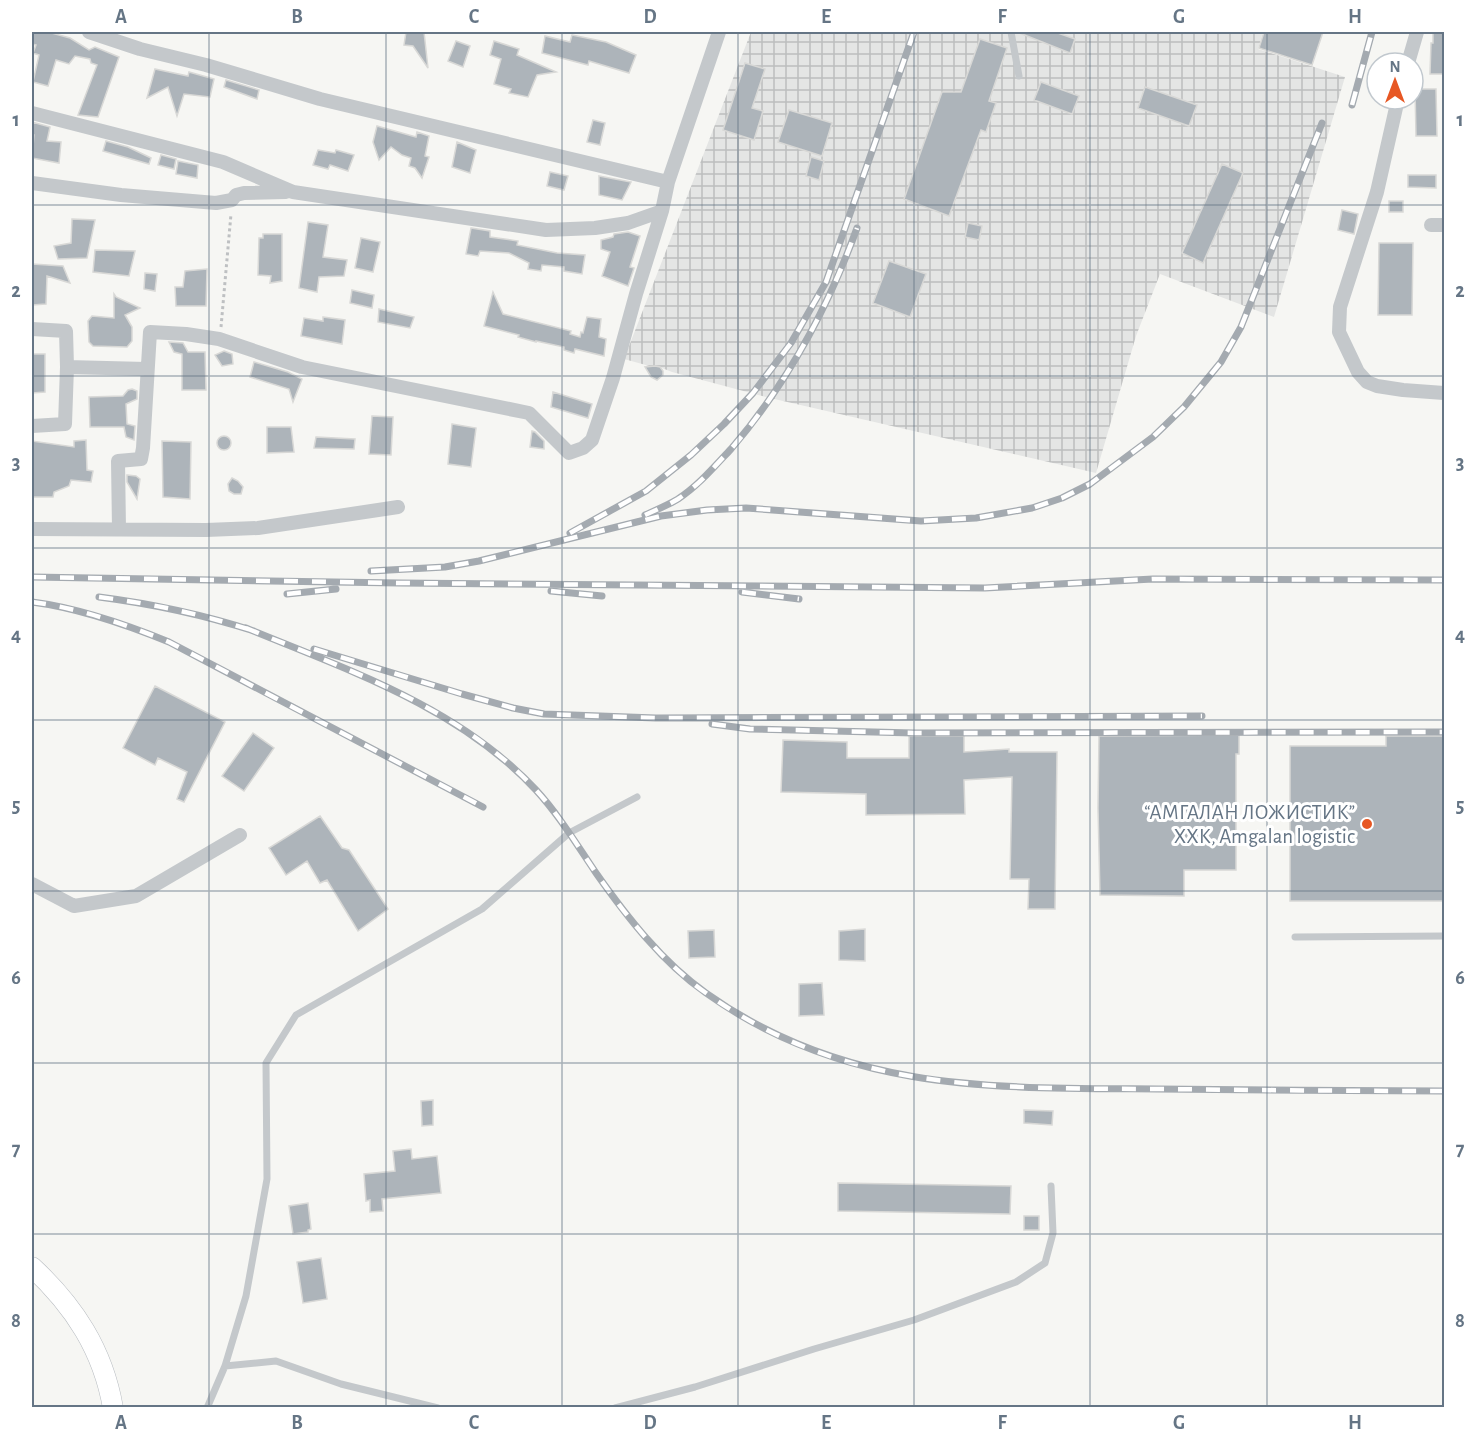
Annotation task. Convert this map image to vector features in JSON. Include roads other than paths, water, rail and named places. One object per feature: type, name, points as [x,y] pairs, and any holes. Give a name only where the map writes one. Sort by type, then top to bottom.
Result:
[{"type":"main road","points":[[32,1267],[62,1297],[87,1332],[103,1367],[113,1407]]},
{"type":"street","points":[[89,32],[140,49],[206,65],[320,99],[668,182]]},
{"type":"street","points":[[119,529],[118,461],[141,459],[150,332],[219,339],[302,367],[529,413],[569,453],[583,448],[592,440],[662,211],[668,182],[719,32]]},
{"type":"street","points":[[1411,51],[1417,32]]},
{"type":"street","points":[[1395,111],[1377,192],[1340,307],[1339,332],[1358,372],[1367,382],[1403,390],[1444,393]]},
{"type":"street","points":[[32,113],[223,162],[293,192]]},
{"type":"street","points":[[32,183],[121,195],[216,203],[232,200],[236,195],[293,192],[546,230],[595,228],[628,223],[662,211]]},
{"type":"street","points":[[32,329],[66,331],[67,367],[65,424],[32,426]]},
{"type":"street","points":[[67,367],[146,369]]},
{"type":"street","points":[[32,529],[258,528],[398,507]]},
{"type":"street","points":[[32,884],[75,906],[136,896],[240,835]]},
{"type":"lane","points":[[1011,32],[1019,76]]},
{"type":"lane","points":[[207,1407],[225,1366],[246,1296],[267,1179],[266,1063],[296,1014],[482,909],[569,833],[637,797]]},
{"type":"lane","points":[[1295,937],[1444,936]]},
{"type":"lane","points":[[615,1407],[695,1387],[914,1320],[1016,1282],[1045,1263],[1053,1233],[1051,1186]]},
{"type":"lane","points":[[225,1366],[276,1361],[341,1384],[438,1407]]},
{"type":"railway","points":[[570,533],[646,491],[691,455],[753,393],[791,343],[826,282],[914,32]]},
{"type":"railway","points":[[1352,105],[1372,32]]},
{"type":"railway","points":[[371,571],[445,567],[479,561],[661,516],[707,510],[746,508],[921,521],[976,518],[1032,508],[1062,498],[1090,484],[1153,437],[1184,407],[1221,362],[1241,327],[1322,123]]},
{"type":"railway","points":[[645,515],[685,494],[706,476],[751,424],[788,372],[804,344],[833,287],[857,228]]},
{"type":"railway","points":[[32,577],[985,588],[1153,579],[1444,580]]},
{"type":"railway","points":[[287,594],[336,589]]},
{"type":"railway","points":[[551,591],[602,596]]},
{"type":"railway","points":[[742,592],[799,599]]},
{"type":"railway","points":[[99,597],[177,610],[254,631]]},
{"type":"railway","points":[[32,602],[67,608],[102,618],[169,642],[483,807]]},
{"type":"railway","points":[[246,628],[324,659],[400,694],[437,713],[473,736],[506,761],[536,790],[560,820],[620,906],[646,938],[690,981],[759,1026],[813,1050],[868,1067],[923,1078],[980,1085],[1098,1089],[1444,1091]]},
{"type":"railway","points":[[314,649],[462,694],[544,714],[656,718],[1202,716]]},
{"type":"railway","points":[[712,724],[750,729],[914,733],[1444,732]]},
{"type":"place","name":"“АМГАЛАН ЛОЖИСТИК” ХХК, Amgalan logistic","points":[[1367,824]]}]
